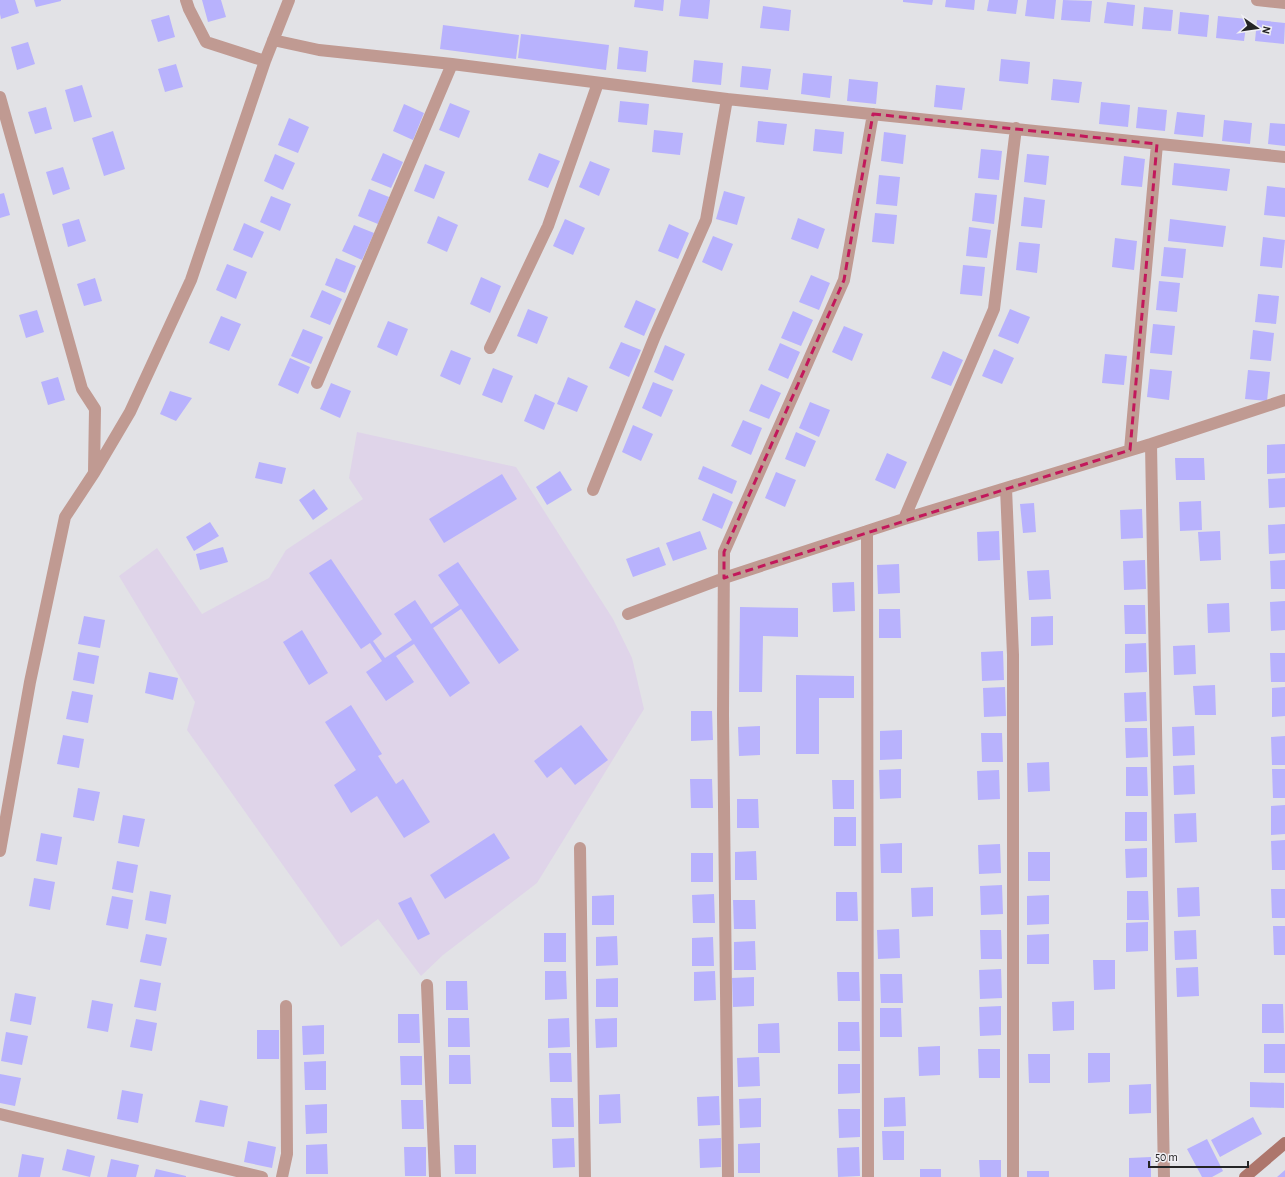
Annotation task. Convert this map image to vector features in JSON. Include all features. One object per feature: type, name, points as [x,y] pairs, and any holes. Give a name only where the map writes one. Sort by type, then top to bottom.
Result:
[{"type":"street","points":[[186,0],[206,42],[265,60]]},
{"type":"street","points":[[0,852],[30,682],[65,517],[94,473],[130,412],[191,280],[265,60],[289,0]]},
{"type":"street","points":[[1257,0],[1285,3]]},
{"type":"street","points":[[274,40],[319,50],[452,64],[727,99],[1285,157]]},
{"type":"street","points":[[317,383],[452,64]]},
{"type":"street","points":[[490,348],[548,226],[598,83]]},
{"type":"street","points":[[0,97],[82,389],[95,409],[94,473]]},
{"type":"street","points":[[593,490],[655,336],[706,220],[727,99]]},
{"type":"street","points":[[728,1177],[723,715],[724,552],[844,280],[873,114]]},
{"type":"street","points":[[904,519],[994,308],[1016,128]]},
{"type":"street","points":[[1130,450],[1157,144]]},
{"type":"street","points":[[628,614],[724,578],[867,531],[1151,444],[1285,400]]},
{"type":"street","points":[[1151,444],[1164,1177]]},
{"type":"street","points":[[1006,488],[1013,655],[1013,1177]]},
{"type":"street","points":[[867,531],[868,1177]]},
{"type":"street","points":[[580,848],[585,1177]]},
{"type":"street","points":[[427,985],[435,1177]]},
{"type":"street","points":[[282,1177],[287,1154],[286,1006]]},
{"type":"street","points":[[0,1114],[262,1177]]},
{"type":"street","points":[[1245,1177],[1285,1142]]},
{"type":"highlighted area","points":[[873,114],[1157,144],[1130,450],[724,578],[724,552],[844,280]]},
{"type":"shaded area","points":[[357,432],[516,467],[613,619],[632,658],[644,709],[537,883],[443,955],[421,976],[378,919],[341,947],[187,730],[195,702],[119,576],[157,548],[202,614],[269,578],[286,550],[363,499],[349,478]]},
{"type":"building","points":[[0,0],[15,0],[19,13],[1,19]]},
{"type":"building","points":[[34,0],[61,0],[61,1],[36,7]]},
{"type":"building","points":[[202,0],[221,0],[226,17],[208,22]]},
{"type":"building","points":[[635,0],[664,0],[663,11],[634,7]]},
{"type":"building","points":[[681,0],[710,0],[708,19],[679,16]]},
{"type":"building","points":[[903,0],[933,0],[932,5],[903,2]]},
{"type":"building","points":[[946,0],[975,0],[974,10],[945,7]]},
{"type":"building","points":[[989,0],[1018,0],[1016,14],[987,11]]},
{"type":"building","points":[[1027,0],[1056,0],[1054,19],[1025,16]]},
{"type":"building","points":[[1063,0],[1092,1],[1090,22],[1061,20]]},
{"type":"building","points":[[1107,2],[1135,5],[1133,26],[1104,23]]},
{"type":"building","points":[[763,6],[791,10],[789,31],[760,28]]},
{"type":"building","points":[[1144,7],[1173,10],[1171,31],[1142,29]]},
{"type":"building","points":[[1180,12],[1209,15],[1207,37],[1178,34]]},
{"type":"building","points":[[169,15],[175,37],[158,42],[151,20]]},
{"type":"building","points":[[1218,16],[1247,19],[1244,41],[1216,38]]},
{"type":"building","points":[[1257,20],[1285,23],[1284,44],[1255,41]]},
{"type":"building","points":[[443,25],[519,35],[516,59],[440,49]]},
{"type":"building","points":[[521,34],[609,45],[606,70],[518,58]]},
{"type":"building","points":[[28,42],[35,64],[17,70],[11,47]]},
{"type":"building","points":[[619,47],[648,51],[646,72],[617,69]]},
{"type":"building","points":[[1001,59],[1030,62],[1028,84],[999,81]]},
{"type":"building","points":[[694,60],[723,63],[721,85],[692,82]]},
{"type":"building","points":[[176,64],[183,87],[165,92],[158,69]]},
{"type":"building","points":[[742,66],[771,69],[768,90],[740,87]]},
{"type":"building","points":[[803,73],[832,76],[830,98],[801,94]]},
{"type":"building","points":[[849,79],[878,82],[876,104],[847,101]]},
{"type":"building","points":[[1053,79],[1082,82],[1079,103],[1051,100]]},
{"type":"building","points":[[82,85],[92,117],[74,122],[65,90]]},
{"type":"building","points":[[936,85],[965,88],[962,110],[934,107]]},
{"type":"building","points":[[620,101],[649,104],[647,125],[618,122]]},
{"type":"building","points":[[1101,102],[1130,105],[1128,127],[1099,124]]},
{"type":"building","points":[[450,103],[470,111],[459,138],[439,130]]},
{"type":"building","points":[[404,104],[424,113],[413,140],[393,131]]},
{"type":"building","points":[[46,107],[52,129],[35,134],[28,112]]},
{"type":"building","points":[[1138,107],[1167,110],[1165,131],[1136,128]]},
{"type":"building","points":[[1177,112],[1205,115],[1203,137],[1174,134]]},
{"type":"building","points":[[289,118],[309,127],[298,153],[278,145]]},
{"type":"building","points":[[1224,120],[1252,123],[1250,144],[1222,141]]},
{"type":"building","points":[[758,121],[787,124],[784,145],[756,142]]},
{"type":"building","points":[[1270,123],[1285,124],[1285,146],[1268,144]]},
{"type":"building","points":[[815,129],[844,132],[842,154],[813,151]]},
{"type":"building","points":[[654,130],[683,133],[680,155],[652,152]]},
{"type":"building","points":[[113,131],[125,169],[104,176],[92,138]]},
{"type":"building","points":[[884,132],[906,135],[903,164],[881,161]]},
{"type":"building","points":[[981,149],[1002,151],[999,180],[978,178]]},
{"type":"building","points":[[383,153],[403,162],[391,188],[371,180]]},
{"type":"building","points":[[539,153],[560,161],[548,188],[528,180]]},
{"type":"building","points":[[275,154],[295,163],[283,190],[264,181]]},
{"type":"building","points":[[1027,154],[1049,156],[1046,185],[1024,182]]},
{"type":"building","points":[[1124,156],[1145,159],[1142,187],[1121,185]]},
{"type":"building","points":[[590,161],[610,169],[599,196],[579,187]]},
{"type":"building","points":[[1174,163],[1230,169],[1227,191],[1172,185]]},
{"type":"building","points":[[425,164],[445,172],[434,199],[414,191]]},
{"type":"building","points":[[63,167],[70,189],[53,195],[46,172]]},
{"type":"building","points":[[879,175],[900,177],[897,206],[876,204]]},
{"type":"building","points":[[1267,186],[1285,188],[1285,217],[1264,215]]},
{"type":"building","points":[[369,189],[389,197],[378,224],[358,216]]},
{"type":"building","points":[[724,191],[745,197],[737,225],[716,219]]},
{"type":"building","points":[[4,193],[10,215],[0,218],[0,194]]},
{"type":"building","points":[[975,193],[997,195],[994,224],[972,221]]},
{"type":"building","points":[[271,196],[291,204],[280,231],[260,222]]},
{"type":"building","points":[[1024,197],[1045,200],[1042,228],[1021,226]]},
{"type":"building","points":[[875,213],[897,215],[894,244],[872,242]]},
{"type":"building","points":[[438,216],[458,225],[447,252],[427,243]]},
{"type":"building","points":[[798,218],[825,229],[818,249],[791,239]]},
{"type":"building","points":[[79,219],[86,241],[68,247],[62,224]]},
{"type":"building","points":[[565,219],[585,228],[573,255],[553,246]]},
{"type":"building","points":[[1170,219],[1226,226],[1223,247],[1168,241]]},
{"type":"building","points":[[244,223],[264,232],[252,258],[233,250]]},
{"type":"building","points":[[669,224],[689,233],[678,259],[658,251]]},
{"type":"building","points":[[354,225],[374,233],[362,260],[342,251]]},
{"type":"building","points":[[969,227],[991,230],[987,258],[966,256]]},
{"type":"building","points":[[713,236],[733,244],[722,271],[702,262]]},
{"type":"building","points":[[1263,237],[1285,240],[1282,268],[1260,266]]},
{"type":"building","points":[[1115,238],[1137,241],[1134,270],[1112,267]]},
{"type":"building","points":[[1019,242],[1040,244],[1037,273],[1016,270]]},
{"type":"building","points":[[1164,247],[1186,249],[1183,278],[1161,276]]},
{"type":"building","points":[[336,258],[356,266],[345,293],[325,285]]},
{"type":"building","points":[[227,264],[247,272],[236,299],[216,290]]},
{"type":"building","points":[[963,265],[985,267],[982,296],[960,294]]},
{"type":"building","points":[[811,275],[830,283],[819,310],[799,302]]},
{"type":"building","points":[[481,277],[501,286],[490,313],[470,304]]},
{"type":"building","points":[[95,278],[102,301],[84,306],[77,284]]},
{"type":"building","points":[[1159,281],[1180,283],[1177,312],[1156,310]]},
{"type":"building","points":[[322,290],[342,299],[330,325],[310,317]]},
{"type":"building","points":[[1258,294],[1279,296],[1276,324],[1255,322]]},
{"type":"building","points":[[636,300],[656,309],[644,336],[624,327]]},
{"type":"building","points":[[528,309],[548,317],[537,344],[517,336]]},
{"type":"building","points":[[1010,309],[1030,317],[1018,344],[998,336]]},
{"type":"building","points":[[37,310],[44,332],[26,338],[19,315]]},
{"type":"building","points":[[793,311],[813,320],[801,346],[781,338]]},
{"type":"building","points":[[221,316],[241,324],[229,351],[209,343]]},
{"type":"building","points":[[388,321],[408,329],[397,356],[377,347]]},
{"type":"building","points":[[1153,324],[1175,326],[1172,355],[1150,353]]},
{"type":"building","points":[[844,326],[863,334],[852,361],[832,352]]},
{"type":"building","points":[[303,329],[323,337],[311,364],[291,356]]},
{"type":"building","points":[[1253,330],[1274,333],[1271,361],[1250,359]]},
{"type":"building","points":[[621,342],[641,350],[629,377],[609,368]]},
{"type":"building","points":[[780,343],[800,352],[788,379],[768,370]]},
{"type":"building","points":[[665,345],[685,354],[673,381],[654,372]]},
{"type":"building","points":[[994,349],[1014,358],[1002,384],[982,376]]},
{"type":"building","points":[[451,350],[471,358],[460,385],[440,376]]},
{"type":"building","points":[[943,351],[963,360],[951,386],[931,378]]},
{"type":"building","points":[[1105,354],[1127,356],[1124,385],[1102,383]]},
{"type":"building","points":[[290,358],[310,367],[298,394],[278,385]]},
{"type":"building","points":[[493,368],[513,376],[502,403],[482,395]]},
{"type":"building","points":[[1150,369],[1172,371],[1169,400],[1147,397]]},
{"type":"building","points":[[1248,370],[1270,372],[1267,401],[1245,399]]},
{"type":"building","points":[[58,377],[65,400],[48,405],[41,382]]},
{"type":"building","points":[[568,377],[588,386],[577,412],[557,404]]},
{"type":"building","points":[[653,382],[673,390],[661,417],[642,408]]},
{"type":"building","points":[[331,383],[351,391],[340,418],[320,409]]},
{"type":"building","points":[[761,384],[781,393],[769,419],[749,411]]},
{"type":"building","points":[[170,391],[192,398],[176,421],[160,414]]},
{"type":"building","points":[[535,394],[555,403],[544,430],[524,421]]},
{"type":"building","points":[[810,402],[830,410],[819,437],[799,428]]},
{"type":"building","points":[[743,420],[762,428],[751,455],[731,446]]},
{"type":"building","points":[[633,425],[653,434],[641,461],[622,452]]},
{"type":"building","points":[[796,432],[816,441],[805,467],[785,459]]},
{"type":"building","points":[[1285,444],[1285,473],[1267,474],[1267,445]]},
{"type":"building","points":[[887,453],[907,462],[895,489],[875,480]]},
{"type":"building","points":[[1175,458],[1204,458],[1205,480],[1176,480]]},
{"type":"building","points":[[259,462],[286,468],[282,484],[255,478]]},
{"type":"building","points":[[703,466],[737,481],[732,494],[698,479]]},
{"type":"building","points":[[560,471],[572,490],[547,505],[536,487]]},
{"type":"building","points":[[776,472],[796,480],[785,507],[765,498]]},
{"type":"building","points":[[502,474],[517,499],[444,543],[429,519]]},
{"type":"building","points":[[1285,478],[1285,507],[1269,508],[1268,479]]},
{"type":"building","points":[[314,489],[328,509],[313,520],[299,500]]},
{"type":"building","points":[[713,493],[733,502],[722,529],[702,520]]},
{"type":"building","points":[[1201,501],[1202,530],[1180,531],[1179,502]]},
{"type":"building","points":[[1034,503],[1036,532],[1023,533],[1020,504]]},
{"type":"building","points":[[1142,509],[1143,538],[1121,539],[1120,510]]},
{"type":"building","points":[[210,522],[219,536],[194,551],[186,537]]},
{"type":"building","points":[[1285,524],[1285,553],[1269,554],[1268,525]]},
{"type":"building","points":[[700,531],[707,549],[673,561],[666,543]]},
{"type":"building","points":[[999,531],[1000,560],[978,561],[977,532]]},
{"type":"building","points":[[1220,531],[1221,560],[1200,561],[1198,532]]},
{"type":"building","points":[[223,547],[228,562],[200,570],[196,554]]},
{"type":"building","points":[[659,547],[666,565],[633,577],[626,559]]},
{"type":"building","points":[[331,559],[382,634],[373,641],[385,658],[412,640],[394,614],[415,600],[431,624],[459,605],[438,575],[458,562],[519,650],[499,664],[461,609],[433,628],[470,683],[450,697],[414,644],[396,656],[414,682],[386,701],[366,672],[382,661],[370,643],[361,649],[309,573]]},
{"type":"building","points":[[1145,560],[1146,589],[1124,590],[1123,561]]},
{"type":"building","points":[[1285,560],[1285,589],[1271,589],[1270,561]]},
{"type":"building","points":[[899,564],[900,593],[878,594],[877,565]]},
{"type":"building","points":[[1049,570],[1051,599],[1029,600],[1027,571]]},
{"type":"building","points":[[854,582],[855,611],[833,612],[832,583]]},
{"type":"building","points":[[1285,601],[1285,630],[1271,631],[1270,602]]},
{"type":"building","points":[[1229,603],[1230,632],[1208,633],[1207,604]]},
{"type":"building","points":[[1124,605],[1145,605],[1146,634],[1125,634]]},
{"type":"building","points":[[740,607],[798,608],[798,637],[763,636],[762,692],[739,692]]},
{"type":"building","points":[[879,609],[900,609],[901,638],[879,638]]},
{"type":"building","points":[[84,616],[105,620],[100,648],[78,644]]},
{"type":"building","points":[[1053,616],[1053,645],[1031,646],[1031,617]]},
{"type":"building","points":[[302,630],[328,673],[309,685],[283,642]]},
{"type":"building","points":[[1146,643],[1147,672],[1125,673],[1125,644]]},
{"type":"building","points":[[1195,645],[1196,674],[1174,675],[1173,646]]},
{"type":"building","points":[[1003,651],[1004,680],[982,681],[981,652]]},
{"type":"building","points":[[78,652],[99,656],[94,684],[73,680]]},
{"type":"building","points":[[1270,653],[1285,653],[1285,682],[1271,682]]},
{"type":"building","points":[[149,672],[178,678],[173,700],[145,693]]},
{"type":"building","points":[[796,675],[854,676],[854,698],[819,698],[819,754],[796,754]]},
{"type":"building","points":[[1215,685],[1216,715],[1195,715],[1193,686]]},
{"type":"building","points":[[1005,687],[1006,716],[984,717],[983,688]]},
{"type":"building","points":[[1285,687],[1285,716],[1272,717],[1272,688]]},
{"type":"building","points":[[72,691],[93,695],[88,723],[66,719]]},
{"type":"building","points":[[1146,692],[1147,721],[1125,722],[1124,693]]},
{"type":"building","points":[[351,705],[382,754],[378,756],[396,784],[403,779],[430,822],[404,838],[377,796],[351,813],[334,785],[356,770],[325,722]]},
{"type":"building","points":[[691,711],[712,711],[713,740],[691,741]]},
{"type":"building","points":[[581,725],[608,760],[575,785],[561,767],[547,778],[534,761]]},
{"type":"building","points":[[760,726],[760,755],[739,756],[738,727]]},
{"type":"building","points":[[1194,726],[1195,755],[1173,756],[1172,727]]},
{"type":"building","points":[[1125,728],[1147,728],[1148,757],[1126,758]]},
{"type":"building","points":[[902,730],[902,759],[880,760],[880,731]]},
{"type":"building","points":[[981,733],[1002,733],[1003,762],[982,762]]},
{"type":"building","points":[[63,735],[84,739],[79,768],[57,764]]},
{"type":"building","points":[[1285,736],[1285,765],[1272,765],[1271,737]]},
{"type":"building","points":[[1049,762],[1050,791],[1028,792],[1027,763]]},
{"type":"building","points":[[1194,765],[1195,794],[1174,795],[1173,766]]},
{"type":"building","points":[[1126,767],[1147,767],[1148,796],[1126,796]]},
{"type":"building","points":[[901,769],[901,798],[880,799],[879,770]]},
{"type":"building","points":[[1272,769],[1285,769],[1285,798],[1273,798]]},
{"type":"building","points":[[999,770],[1000,799],[978,800],[977,771]]},
{"type":"building","points":[[690,779],[712,779],[713,808],[691,808]]},
{"type":"building","points":[[832,780],[854,780],[854,809],[833,809]]},
{"type":"building","points":[[78,788],[100,792],[94,821],[73,817]]},
{"type":"building","points":[[737,799],[758,799],[759,828],[737,828]]},
{"type":"building","points":[[1285,805],[1285,834],[1271,835],[1271,806]]},
{"type":"building","points":[[1125,812],[1147,812],[1147,841],[1125,841]]},
{"type":"building","points":[[1196,813],[1197,842],[1175,843],[1174,814]]},
{"type":"building","points":[[123,815],[145,819],[139,847],[118,843]]},
{"type":"building","points":[[834,817],[856,817],[856,846],[834,846]]},
{"type":"building","points":[[41,833],[62,837],[57,865],[36,861]]},
{"type":"building","points":[[494,833],[510,858],[445,899],[430,875]]},
{"type":"building","points":[[1285,840],[1285,870],[1272,870],[1271,841]]},
{"type":"building","points":[[902,843],[902,873],[881,873],[880,844]]},
{"type":"building","points":[[1000,844],[1001,873],[979,874],[978,845]]},
{"type":"building","points":[[1147,848],[1147,877],[1126,878],[1125,849]]},
{"type":"building","points":[[756,851],[757,880],[735,880],[735,852]]},
{"type":"building","points":[[1028,852],[1050,852],[1050,881],[1028,881]]},
{"type":"building","points":[[691,853],[713,853],[713,882],[691,882]]},
{"type":"building","points":[[117,861],[138,865],[133,893],[112,889]]},
{"type":"building","points":[[34,878],[55,882],[50,910],[29,906]]},
{"type":"building","points":[[1002,885],[1003,914],[981,915],[980,886]]},
{"type":"building","points":[[933,887],[933,916],[912,917],[911,888]]},
{"type":"building","points":[[1199,887],[1200,916],[1178,917],[1177,888]]},
{"type":"building","points":[[1271,889],[1285,889],[1285,918],[1272,918]]},
{"type":"building","points":[[150,891],[171,895],[166,924],[145,920]]},
{"type":"building","points":[[1127,891],[1148,891],[1149,920],[1127,920]]},
{"type":"building","points":[[836,892],[857,892],[858,921],[836,921]]},
{"type":"building","points":[[714,894],[715,923],[693,923],[692,895]]},
{"type":"building","points":[[614,895],[614,925],[592,925],[592,896]]},
{"type":"building","points":[[1049,895],[1049,924],[1027,925],[1027,896]]},
{"type":"building","points":[[112,896],[133,900],[128,929],[106,925]]},
{"type":"building","points":[[411,897],[430,934],[418,940],[398,903]]},
{"type":"building","points":[[733,900],[755,900],[756,929],[734,929]]},
{"type":"building","points":[[1148,922],[1148,951],[1126,952],[1126,923]]},
{"type":"building","points":[[1273,926],[1285,926],[1285,955],[1274,955]]},
{"type":"building","points":[[899,929],[900,958],[878,959],[877,930]]},
{"type":"building","points":[[980,930],[1001,930],[1002,959],[981,959]]},
{"type":"building","points":[[1196,930],[1197,959],[1175,960],[1174,931]]},
{"type":"building","points":[[544,933],[566,933],[566,962],[544,962]]},
{"type":"building","points":[[146,934],[167,938],[161,966],[140,962]]},
{"type":"building","points":[[1049,934],[1049,964],[1027,964],[1027,935]]},
{"type":"building","points":[[617,936],[618,965],[596,966],[596,937]]},
{"type":"building","points":[[713,937],[714,966],[692,966],[692,938]]},
{"type":"building","points":[[755,941],[756,970],[734,970],[734,942]]},
{"type":"building","points":[[1093,960],[1115,960],[1115,989],[1094,990]]},
{"type":"building","points":[[1198,967],[1199,996],[1177,997],[1176,968]]},
{"type":"building","points":[[1001,969],[1002,998],[980,999],[979,970]]},
{"type":"building","points":[[545,971],[566,971],[567,999],[545,1000]]},
{"type":"building","points":[[715,971],[716,1000],[694,1001],[694,972]]},
{"type":"building","points":[[837,972],[859,972],[860,1001],[838,1001]]},
{"type":"building","points":[[880,974],[902,974],[903,1003],[881,1003]]},
{"type":"building","points":[[754,977],[754,1006],[733,1007],[732,978]]},
{"type":"building","points":[[618,978],[618,1007],[596,1007],[596,979]]},
{"type":"building","points":[[140,979],[161,983],[156,1011],[134,1007]]},
{"type":"building","points":[[446,981],[467,981],[468,1010],[446,1010]]},
{"type":"building","points":[[15,993],[36,997],[31,1025],[10,1021]]},
{"type":"building","points":[[92,1000],[113,1004],[108,1032],[87,1028]]},
{"type":"building","points":[[1074,1001],[1074,1030],[1053,1031],[1052,1002]]},
{"type":"building","points":[[1262,1004],[1283,1004],[1284,1033],[1262,1033]]},
{"type":"building","points":[[1001,1006],[1001,1035],[980,1036],[979,1007]]},
{"type":"building","points":[[880,1008],[901,1008],[902,1037],[880,1037]]},
{"type":"building","points":[[398,1014],[419,1014],[420,1043],[398,1043]]},
{"type":"building","points":[[448,1018],[469,1018],[470,1047],[448,1047]]},
{"type":"building","points":[[569,1018],[570,1047],[548,1048],[548,1019]]},
{"type":"building","points":[[617,1018],[617,1047],[596,1048],[595,1019]]},
{"type":"building","points":[[136,1019],[157,1023],[152,1051],[130,1047]]},
{"type":"building","points":[[838,1022],[859,1022],[860,1051],[838,1051]]},
{"type":"building","points":[[779,1023],[780,1053],[758,1053],[758,1024]]},
{"type":"building","points":[[324,1025],[324,1054],[303,1055],[302,1026]]},
{"type":"building","points":[[257,1030],[279,1030],[279,1059],[257,1059]]},
{"type":"building","points":[[6,1032],[28,1036],[22,1065],[1,1061]]},
{"type":"building","points":[[1264,1044],[1285,1044],[1285,1073],[1264,1073]]},
{"type":"building","points":[[940,1046],[940,1075],[919,1076],[918,1047]]},
{"type":"building","points":[[978,1049],[1000,1049],[1000,1078],[979,1078]]},
{"type":"building","points":[[549,1053],[571,1053],[572,1082],[550,1082]]},
{"type":"building","points":[[1088,1053],[1110,1053],[1110,1082],[1088,1083]]},
{"type":"building","points":[[1028,1054],[1050,1054],[1050,1083],[1029,1083]]},
{"type":"building","points":[[449,1055],[470,1055],[471,1084],[449,1084]]},
{"type":"building","points":[[400,1056],[422,1056],[422,1085],[401,1085]]},
{"type":"building","points":[[759,1057],[760,1086],[738,1087],[737,1058]]},
{"type":"building","points":[[326,1061],[326,1090],[305,1090],[304,1062]]},
{"type":"building","points":[[838,1064],[860,1064],[860,1093],[838,1094]]},
{"type":"building","points":[[0,1074],[21,1078],[15,1106],[0,1103]]},
{"type":"building","points":[[1250,1082],[1284,1083],[1284,1108],[1250,1107]]},
{"type":"building","points":[[1151,1084],[1151,1113],[1129,1114],[1129,1085]]},
{"type":"building","points":[[122,1090],[143,1094],[138,1123],[117,1119]]},
{"type":"building","points":[[620,1094],[621,1123],[599,1124],[599,1095]]},
{"type":"building","points":[[719,1096],[720,1125],[698,1126],[697,1097]]},
{"type":"building","points":[[905,1097],[906,1126],[884,1127],[884,1098]]},
{"type":"building","points":[[551,1098],[573,1098],[574,1127],[552,1127]]},
{"type":"building","points":[[761,1098],[761,1127],[740,1128],[739,1099]]},
{"type":"building","points":[[200,1100],[228,1106],[224,1127],[195,1122]]},
{"type":"building","points":[[401,1100],[423,1100],[424,1129],[402,1129]]},
{"type":"building","points":[[327,1104],[327,1133],[306,1134],[305,1105]]},
{"type":"building","points":[[838,1109],[860,1109],[860,1137],[839,1138]]},
{"type":"building","points":[[1253,1117],[1262,1134],[1220,1157],[1211,1140]]},
{"type":"building","points":[[882,1131],[904,1131],[904,1160],[883,1160]]},
{"type":"building","points":[[574,1138],[575,1167],[553,1168],[552,1139]]},
{"type":"building","points":[[721,1138],[721,1167],[700,1168],[699,1139]]},
{"type":"building","points":[[1207,1139],[1223,1171],[1212,1177],[1202,1177],[1187,1149]]},
{"type":"building","points":[[248,1141],[276,1147],[272,1168],[244,1162]]},
{"type":"building","points":[[760,1143],[760,1173],[738,1173],[738,1144]]},
{"type":"building","points":[[327,1144],[328,1174],[306,1174],[306,1145]]},
{"type":"building","points":[[454,1145],[476,1145],[476,1174],[455,1174]]},
{"type":"building","points":[[404,1147],[426,1147],[426,1176],[405,1176]]},
{"type":"building","points":[[859,1147],[860,1176],[838,1177],[837,1148]]},
{"type":"building","points":[[67,1149],[95,1156],[90,1177],[62,1170]]},
{"type":"building","points":[[22,1154],[44,1158],[40,1177],[18,1177]]},
{"type":"building","points":[[1151,1157],[1151,1177],[1129,1177],[1129,1158]]},
{"type":"building","points":[[111,1159],[139,1165],[136,1177],[107,1177]]},
{"type":"building","points":[[979,1160],[1001,1160],[1001,1177],[980,1177]]},
{"type":"building","points":[[156,1169],[186,1176],[186,1177],[154,1177]]},
{"type":"building","points":[[920,1169],[941,1169],[941,1177],[920,1177]]},
{"type":"building","points":[[1285,1170],[1285,1177],[1277,1177]]},
{"type":"building","points":[[1027,1171],[1049,1171],[1049,1177],[1027,1177]]}]
